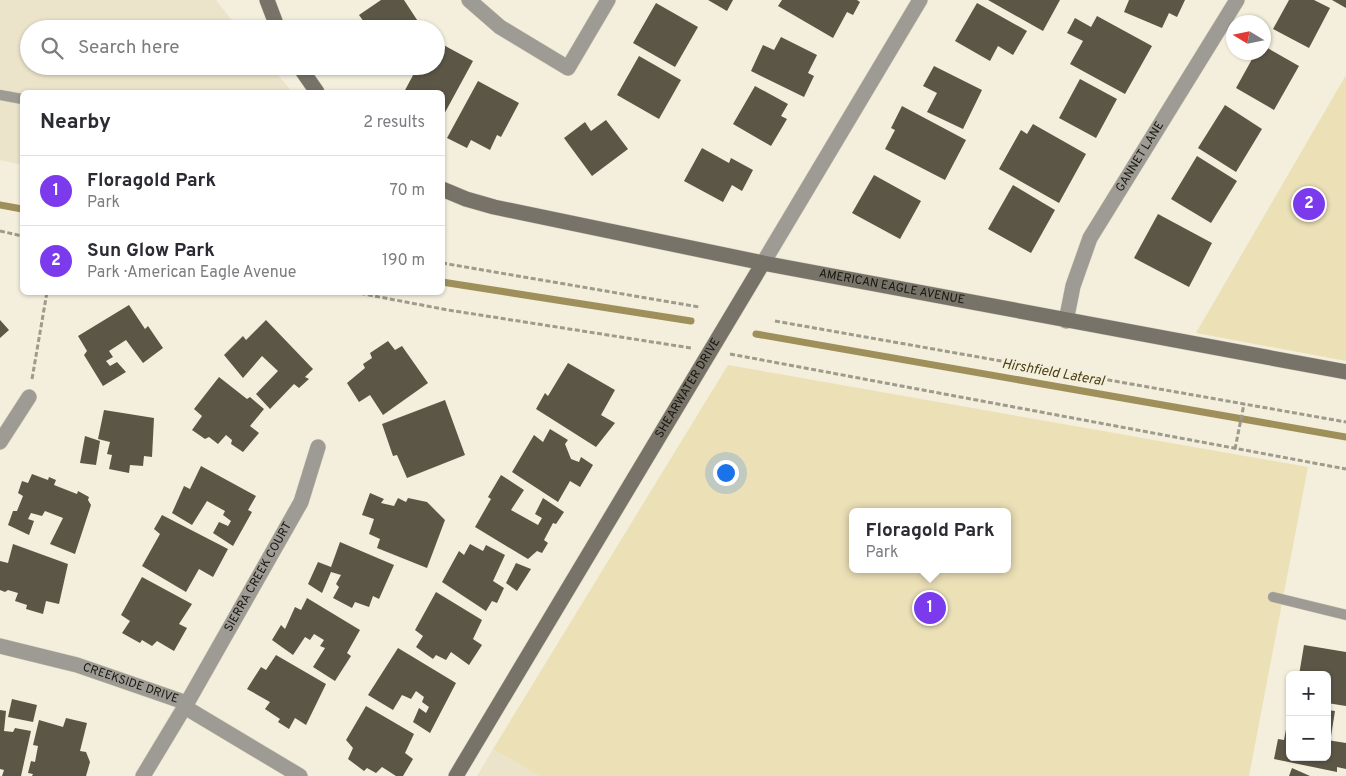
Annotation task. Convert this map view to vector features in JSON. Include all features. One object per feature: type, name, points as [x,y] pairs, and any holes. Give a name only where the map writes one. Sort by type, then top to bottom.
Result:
[{"type":"street","points":[[267,0],[275,20]]},
{"type":"street","points":[[469,0],[500,27],[568,68],[608,0]]},
{"type":"street","name":"SHEARWATER DRIVE","points":[[456,776],[920,0]]},
{"type":"street","name":"GANNET LANE","points":[[1066,321],[1073,286],[1090,238],[1237,0]]},
{"type":"street","points":[[304,75],[315,90]]},
{"type":"street","name":"AMERICAN EAGLE AVENUE","points":[[445,190],[494,207],[763,263],[1346,372]]},
{"type":"street","points":[[0,442],[30,397]]},
{"type":"street","name":"SIERRA CREEK COURT","points":[[143,776],[301,502],[318,447]]},
{"type":"street","name":"CREEKSIDE DRIVE","points":[[0,646],[78,665],[187,702],[188,709],[300,776]]},
{"type":"lane","points":[[0,95],[20,98]]},
{"type":"lane","points":[[1272,597],[1346,615]]},
{"type":"path","points":[[0,231],[20,236]]},
{"type":"path","points":[[445,264],[699,307]]},
{"type":"path","points":[[30,397],[47,295]]},
{"type":"path","points":[[369,295],[448,310],[710,351],[1346,469]]},
{"type":"path","points":[[775,321],[1346,422]]},
{"type":"path","points":[[1235,449],[1244,404]]},
{"type":"shaded area","points":[[0,0],[216,0],[232,20],[20,20],[20,75],[278,75],[290,90],[20,90],[20,165],[0,160]]},
{"type":"shaded area","points":[[1346,75],[1346,361],[1196,333]]},
{"type":"shaded area","points":[[728,365],[1308,467],[1249,776],[539,776],[493,749]]},
{"type":"shaded area","points":[[493,749],[539,776],[477,776]]},
{"type":"building","points":[[381,0],[404,0],[417,20],[363,20],[359,15]]},
{"type":"building","points":[[708,0],[733,0],[727,11]]},
{"type":"building","points":[[782,0],[857,0],[860,2],[853,15],[847,12],[833,38],[778,6]]},
{"type":"building","points":[[988,0],[1060,0],[1043,31]]},
{"type":"building","points":[[1129,0],[1185,0],[1177,17],[1169,13],[1162,28],[1124,12]]},
{"type":"building","points":[[1289,0],[1314,0],[1330,8],[1309,48],[1273,29]]},
{"type":"building","points":[[1332,0],[1346,0],[1346,8]]},
{"type":"building","points":[[656,3],[698,27],[675,67],[633,43]]},
{"type":"building","points":[[977,3],[1027,31],[1013,55],[998,46],[990,61],[955,41]]},
{"type":"building","points":[[1097,16],[1152,46],[1125,94],[1070,64],[1083,41],[1067,33],[1075,18],[1091,27]]},
{"type":"building","points":[[781,37],[817,55],[808,73],[814,76],[804,97],[751,71],[763,45],[774,50]]},
{"type":"building","points":[[445,46],[473,61],[445,112],[445,90],[405,90],[413,75],[445,75]]},
{"type":"building","points":[[1271,50],[1299,66],[1274,110],[1236,88],[1252,60],[1271,60]]},
{"type":"building","points":[[639,56],[681,80],[659,119],[617,95]]},
{"type":"building","points":[[934,66],[982,90],[963,129],[927,112],[937,93],[923,86]]},
{"type":"building","points":[[1080,79],[1117,99],[1096,138],[1059,118]]},
{"type":"building","points":[[478,81],[519,103],[501,137],[497,135],[490,150],[471,140],[467,148],[447,138]]},
{"type":"building","points":[[755,86],[788,104],[781,116],[787,119],[771,146],[733,124]]},
{"type":"building","points":[[1225,105],[1262,129],[1236,172],[1198,148]]},
{"type":"building","points":[[902,106],[966,140],[945,180],[885,149],[895,130],[891,128]]},
{"type":"building","points":[[606,120],[628,149],[592,176],[564,138],[585,122],[591,131]]},
{"type":"building","points":[[1033,124],[1086,154],[1059,203],[999,169],[1021,130],[1027,134]]},
{"type":"building","points":[[702,148],[729,163],[731,158],[753,170],[742,191],[732,185],[723,202],[684,181]]},
{"type":"building","points":[[1197,156],[1237,181],[1211,223],[1171,199]]},
{"type":"building","points":[[874,175],[921,201],[900,239],[852,213]]},
{"type":"building","points":[[1013,185],[1055,210],[1031,253],[988,229]]},
{"type":"building","points":[[1158,214],[1212,243],[1189,287],[1134,258]]},
{"type":"building","points":[[129,305],[145,329],[148,326],[163,348],[143,363],[126,340],[109,351],[113,357],[106,361],[110,366],[117,362],[126,372],[103,386],[84,355],[87,351],[78,336]]},
{"type":"building","points":[[0,320],[9,330],[0,338]]},
{"type":"building","points":[[266,320],[313,369],[305,377],[309,379],[299,388],[294,384],[270,409],[256,394],[278,371],[262,356],[243,378],[224,355],[243,336],[246,340]]},
{"type":"building","points":[[388,341],[395,350],[402,346],[428,383],[383,415],[370,395],[359,402],[347,383],[365,368],[363,364],[372,358],[370,353]]},
{"type":"building","points":[[568,363],[615,390],[601,415],[615,423],[596,447],[536,409],[545,393],[548,396]]},
{"type":"building","points":[[219,377],[247,399],[250,397],[264,409],[250,426],[259,433],[243,452],[231,444],[232,440],[226,435],[218,444],[209,437],[205,439],[192,430],[202,416],[194,409]]},
{"type":"building","points":[[445,400],[465,455],[407,478],[397,455],[393,456],[382,424]]},
{"type":"building","points":[[104,410],[154,418],[152,457],[144,456],[143,466],[130,465],[129,473],[109,469],[112,455],[107,454],[110,442],[98,439]]},
{"type":"building","points":[[550,429],[568,440],[565,444],[571,459],[579,462],[581,457],[593,465],[580,487],[570,481],[558,502],[512,472],[534,435],[543,442]]},
{"type":"building","points":[[85,436],[100,441],[96,465],[80,463]]},
{"type":"building","points":[[201,466],[256,496],[248,510],[252,512],[233,546],[213,533],[219,522],[228,526],[231,521],[223,515],[225,511],[207,501],[192,525],[172,513],[184,486],[190,489]]},
{"type":"building","points":[[32,474],[48,480],[49,477],[56,480],[54,485],[77,494],[78,491],[89,497],[88,500],[91,505],[75,554],[50,544],[63,518],[45,511],[42,516],[31,513],[28,519],[34,521],[29,535],[8,525],[13,511],[17,511],[23,496],[18,493],[22,481],[28,483]]},
{"type":"building","points":[[501,475],[524,490],[511,510],[538,525],[542,518],[535,514],[543,498],[564,512],[556,524],[553,523],[544,540],[548,543],[542,553],[537,551],[528,559],[475,527],[491,499],[488,497]]},
{"type":"building","points":[[370,493],[384,499],[381,503],[394,506],[398,498],[406,502],[408,498],[427,502],[445,520],[427,568],[377,548],[380,539],[369,534],[374,519],[362,515]]},
{"type":"building","points":[[162,515],[228,549],[213,577],[199,569],[186,592],[142,566],[160,534],[154,529]]},
{"type":"building","points":[[340,542],[394,565],[379,599],[373,596],[369,607],[355,602],[352,608],[333,598],[339,587],[336,584],[341,575],[331,572],[322,593],[308,584],[318,562],[331,567]]},
{"type":"building","points":[[13,544],[68,564],[59,604],[46,601],[43,614],[26,609],[27,605],[15,601],[18,593],[0,590],[0,561],[8,563]]},
{"type":"building","points":[[470,544],[483,551],[486,545],[505,555],[493,581],[504,588],[497,603],[492,601],[486,611],[442,582],[459,551],[464,555]]},
{"type":"building","points":[[516,563],[531,569],[517,591],[506,583]]},
{"type":"building","points":[[142,577],[192,604],[179,624],[187,628],[174,651],[157,641],[152,646],[142,640],[140,643],[122,633],[130,621],[121,615]]},
{"type":"building","points":[[436,592],[482,620],[473,639],[482,645],[469,665],[451,652],[446,660],[436,655],[433,659],[416,647],[423,636],[415,630]]},
{"type":"building","points":[[307,598],[360,630],[347,653],[351,656],[335,681],[313,667],[325,648],[320,646],[324,640],[314,634],[310,640],[305,637],[293,655],[272,640],[281,625],[285,629],[295,607],[301,610]]},
{"type":"building","points":[[1304,645],[1346,652],[1346,706],[1331,704],[1331,671],[1300,671]]},
{"type":"building","points":[[398,648],[456,683],[430,733],[413,722],[419,708],[426,713],[429,707],[422,702],[424,697],[416,691],[411,699],[402,695],[393,710],[368,695]]},
{"type":"building","points":[[276,655],[326,684],[306,725],[295,718],[289,729],[278,722],[280,719],[265,709],[270,702],[247,689],[261,667],[266,670]]},
{"type":"building","points":[[12,699],[37,705],[33,722],[8,717]]},
{"type":"building","points":[[366,706],[414,734],[405,753],[413,759],[403,776],[396,776],[382,767],[376,773],[367,768],[364,771],[348,759],[353,748],[346,740]]},
{"type":"building","points":[[0,710],[6,711],[4,731],[13,732],[15,728],[31,731],[21,776],[2,776],[4,770],[0,769]]},
{"type":"building","points":[[1331,710],[1335,711],[1331,736]]},
{"type":"building","points":[[66,718],[87,723],[80,751],[86,752],[90,762],[86,776],[32,776],[33,774],[28,773],[31,761],[35,762],[38,746],[33,745],[39,720],[63,727]]},
{"type":"building","points":[[1286,729],[1286,761],[1331,761],[1331,741],[1346,743],[1346,769],[1337,767],[1337,772],[1274,759],[1278,739],[1284,740]]},
{"type":"building","points":[[1292,768],[1310,776],[1289,776]]},
{"type":"waterway","points":[[0,205],[20,209]]},
{"type":"waterway","points":[[445,282],[691,321]]},
{"type":"waterway","name":"Hirshfield Lateral","points":[[756,334],[1346,437]]},
{"type":"place","name":"Sun Glow Park","points":[[1309,204]]},
{"type":"place","name":"Floragold Park","points":[[930,608]]}]
